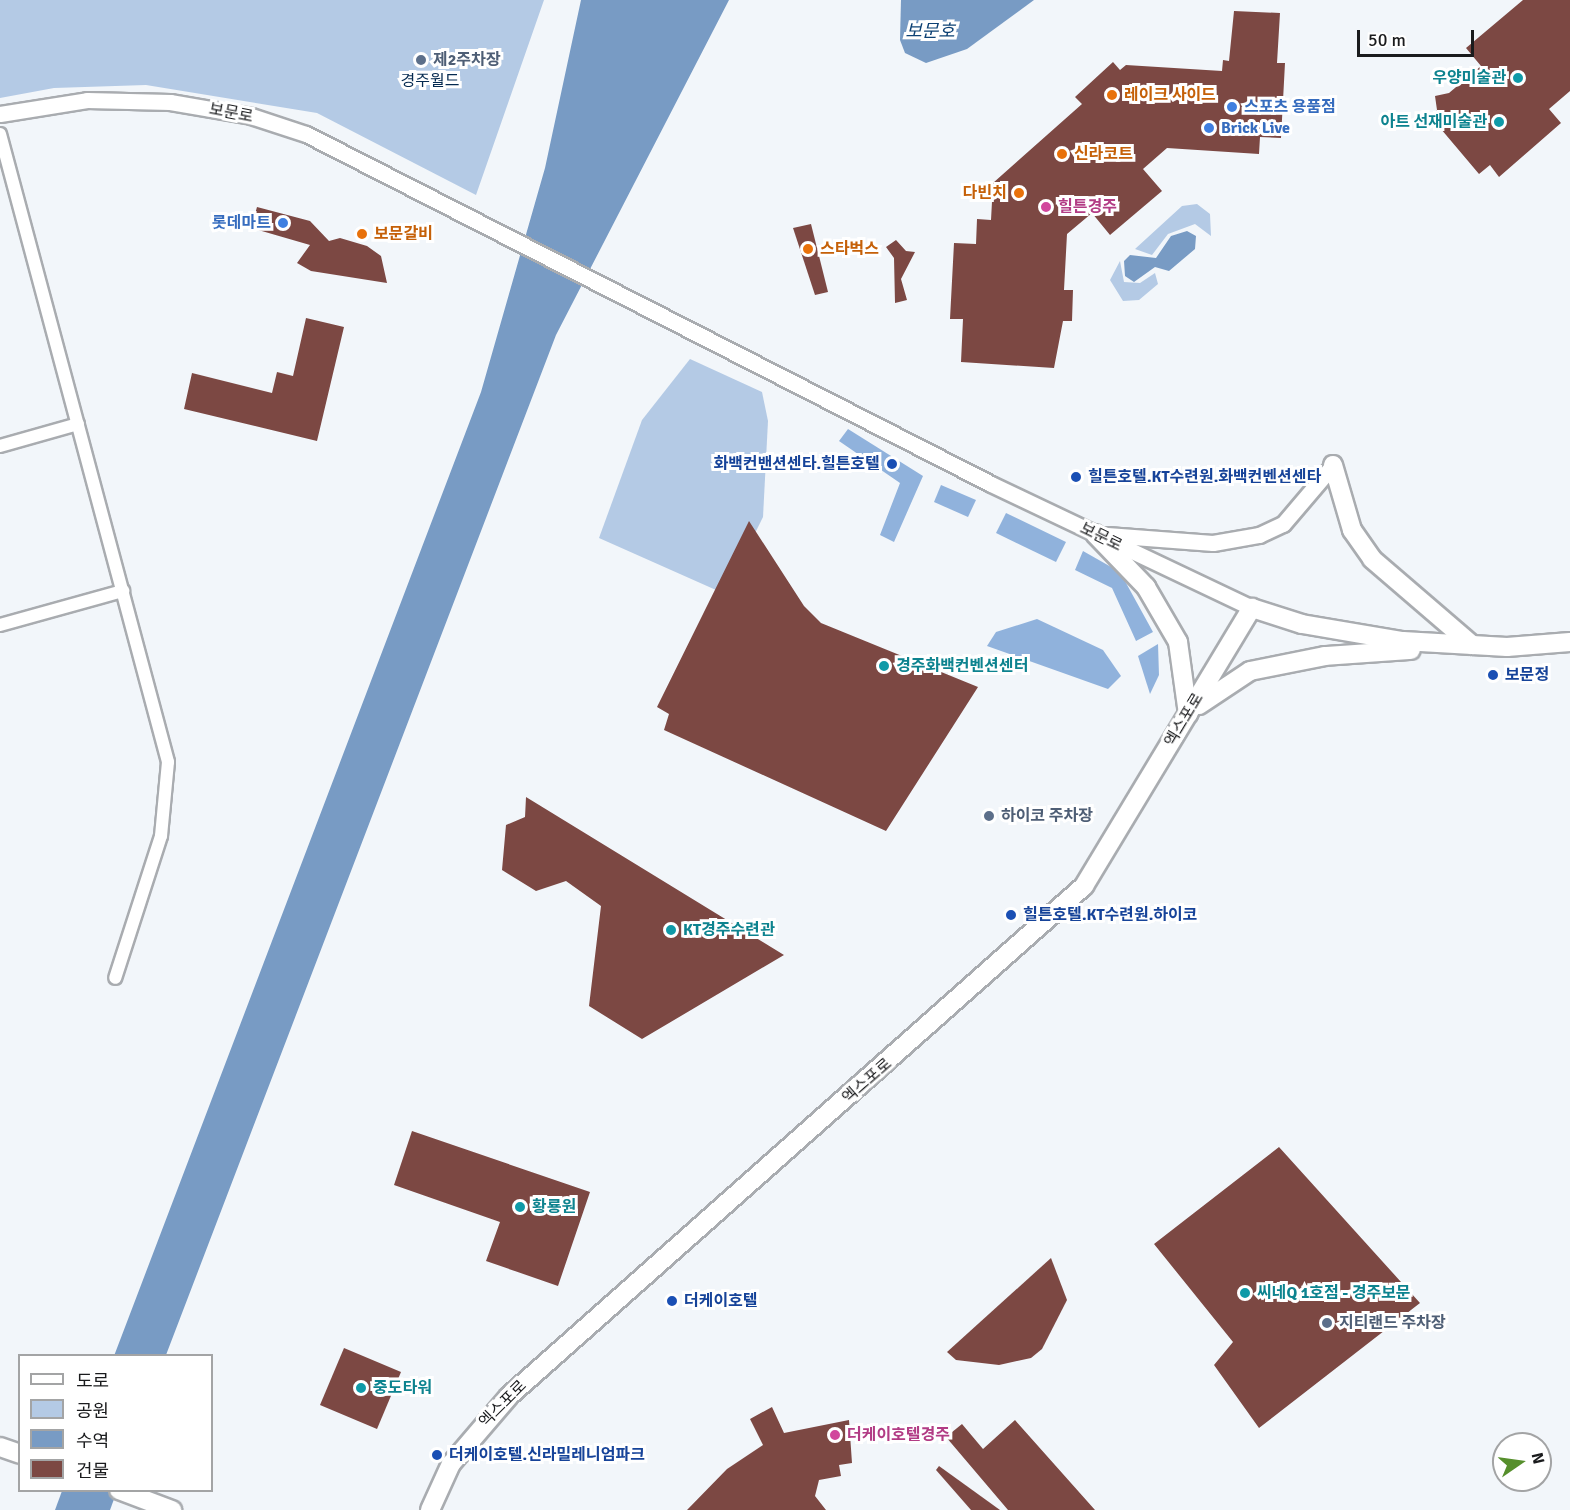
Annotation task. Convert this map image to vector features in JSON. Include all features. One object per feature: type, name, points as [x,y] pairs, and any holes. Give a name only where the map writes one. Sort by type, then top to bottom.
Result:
[{"type":"main road","points":[[1333,465],[1352,530],[1372,559],[1472,645]]},
{"type":"main road","points":[[1095,534],[1146,587],[1178,642],[1188,714],[1235,678],[1275,665],[1325,656],[1472,645]]},
{"type":"main road","name":"보문로","points":[[1252,608],[1348,633],[1472,645],[1570,642]]},
{"type":"main road","name":"엑스포로","points":[[430,1510],[451,1464],[509,1396],[1084,886],[1252,608]]},
{"type":"main road","points":[[0,1447],[18,1453]]},
{"type":"main road","points":[[122,1492],[172,1510]]},
{"type":"street","name":"보문로","points":[[0,114],[126,99],[251,116],[344,151],[1095,534],[1252,608]]},
{"type":"street","points":[[0,134],[164,742],[170,794],[115,978]]},
{"type":"street","points":[[0,446],[78,424]]},
{"type":"street","points":[[1095,534],[1213,543],[1259,535],[1283,524],[1333,465]]},
{"type":"street","points":[[0,625],[123,591]]},
{"type":"green space","name":"경주월드","points":[[0,0],[544,0],[476,195],[317,113],[146,85],[54,88],[0,98]]},
{"type":"green space","points":[[1197,204],[1210,214],[1211,236],[1195,224],[1168,234],[1152,255],[1135,249],[1182,206]]},
{"type":"green space","points":[[1120,261],[1124,282],[1140,283],[1155,273],[1158,284],[1139,300],[1123,301],[1110,280]]},
{"type":"green space","points":[[690,359],[762,392],[768,421],[763,517],[725,594],[599,538],[642,420]]},
{"type":"shaded area","points":[[848,429],[923,476],[894,542],[880,535],[900,483],[839,441]]},
{"type":"shaded area","points":[[941,485],[976,500],[968,517],[934,502]]},
{"type":"shaded area","points":[[1006,513],[1066,542],[1056,562],[996,533]]},
{"type":"shaded area","points":[[1083,551],[1120,572],[1153,632],[1136,641],[1112,588],[1075,570]]},
{"type":"shaded area","points":[[1037,619],[1103,650],[1121,676],[1108,689],[987,646],[996,632]]},
{"type":"shaded area","points":[[1158,644],[1159,675],[1150,694],[1138,656]]},
{"type":"water","points":[[581,0],[729,0],[556,335],[166,1354],[115,1354],[481,392],[545,168]]},
{"type":"water","name":"보문호","points":[[901,0],[1034,0],[967,49],[926,63],[905,53],[900,40]]},
{"type":"water","points":[[1187,231],[1196,236],[1195,249],[1169,271],[1155,267],[1134,282],[1125,276],[1124,261],[1130,255],[1156,258],[1171,236]]},
{"type":"water","points":[[62,1492],[117,1492],[110,1510],[55,1510]]},
{"type":"building","name":"우양미술관","points":[[1523,0],[1570,0],[1570,91],[1549,109],[1561,123],[1499,177],[1490,165],[1479,174],[1430,116],[1437,110],[1435,96],[1449,93],[1481,66],[1466,48]]},
{"type":"building","name":"힐튼경주","points":[[1234,11],[1280,13],[1277,63],[1285,63],[1281,138],[1260,137],[1259,154],[1167,148],[1143,169],[1162,191],[1110,235],[1092,213],[1067,234],[1064,290],[1073,290],[1072,321],[1063,321],[1054,368],[961,362],[963,319],[950,319],[954,243],[976,244],[977,219],[991,220],[993,183],[1082,104],[1075,97],[1113,62],[1120,70],[1126,65],[1222,71],[1223,60],[1229,61]]},
{"type":"building","points":[[257,207],[310,221],[329,241],[340,238],[367,246],[381,256],[387,283],[311,271],[297,263],[310,245],[251,228]]},
{"type":"building","name":"스타벅스","points":[[811,224],[828,292],[815,295],[793,228]]},
{"type":"building","points":[[896,240],[906,251],[915,252],[901,279],[907,300],[895,303],[894,258],[886,247]]},
{"type":"building","points":[[306,318],[344,327],[317,441],[184,409],[192,373],[272,393],[277,372],[293,376]]},
{"type":"building","points":[[749,521],[804,606],[821,623],[978,687],[886,831],[664,730],[669,714],[657,707]]},
{"type":"building","name":"KT경주수련관","points":[[526,797],[784,955],[642,1039],[589,1006],[601,906],[566,881],[536,891],[502,870],[506,825],[525,817]]},
{"type":"building","name":"황룡원","points":[[412,1131],[590,1192],[558,1286],[486,1261],[500,1222],[394,1185]]},
{"type":"building","points":[[1279,1147],[1420,1303],[1259,1428],[1214,1365],[1233,1342],[1154,1244]]},
{"type":"building","points":[[1051,1258],[1067,1300],[1042,1349],[1031,1358],[999,1365],[956,1360],[947,1352]]},
{"type":"building","points":[[344,1348],[401,1372],[377,1429],[320,1405]]},
{"type":"building","points":[[772,1407],[784,1433],[849,1420],[852,1463],[839,1465],[841,1476],[819,1480],[815,1496],[826,1510],[687,1510],[727,1469],[763,1445],[750,1419]]},
{"type":"building","points":[[1015,1420],[1095,1510],[1008,1510],[946,1437],[962,1424],[983,1449]]},
{"type":"building","points":[[939,1466],[1000,1510],[971,1510],[936,1470]]},
{"type":"place","name":"제2주차장","points":[[421,60]]},
{"type":"place","name":"우양미술관","points":[[1518,78]]},
{"type":"place","name":"레이크 사이드","points":[[1112,95]]},
{"type":"place","name":"스포츠 용품점","points":[[1232,107]]},
{"type":"place","name":"아트 선재미술관","points":[[1499,122]]},
{"type":"place","name":"Brick Live","points":[[1209,128]]},
{"type":"place","name":"신라코트","points":[[1062,154]]},
{"type":"place","name":"다빈치","points":[[1019,193]]},
{"type":"place","name":"힐튼경주","points":[[1046,207]]},
{"type":"place","name":"롯데마트","points":[[283,223]]},
{"type":"place","name":"보문갈비","points":[[362,234]]},
{"type":"place","name":"스타벅스","points":[[808,249]]},
{"type":"place","name":"화백컨밴션센타.힐튼호텔","points":[[892,464]]},
{"type":"place","name":"힐튼호텔.KT수련원.화백컨벤션센타","points":[[1076,477]]},
{"type":"place","name":"경주화백컨벤션센터","points":[[884,666]]},
{"type":"place","name":"보문정","points":[[1493,675]]},
{"type":"place","name":"하이코 주차장","points":[[989,816]]},
{"type":"place","name":"힐튼호텔.KT수련원.하이코","points":[[1011,915]]},
{"type":"place","name":"KT경주수련관","points":[[671,930]]},
{"type":"place","name":"황룡원","points":[[520,1207]]},
{"type":"place","name":"씨네Q 1호점 - 경주보문","points":[[1245,1293]]},
{"type":"place","name":"더케이호텔","points":[[672,1301]]},
{"type":"place","name":"지티랜드 주차장","points":[[1327,1323]]},
{"type":"place","name":"중도타워","points":[[361,1388]]},
{"type":"place","name":"더케이호텔경주","points":[[835,1435]]},
{"type":"place","name":"더케이호텔.신라밀레니엄파크","points":[[437,1455]]}]
